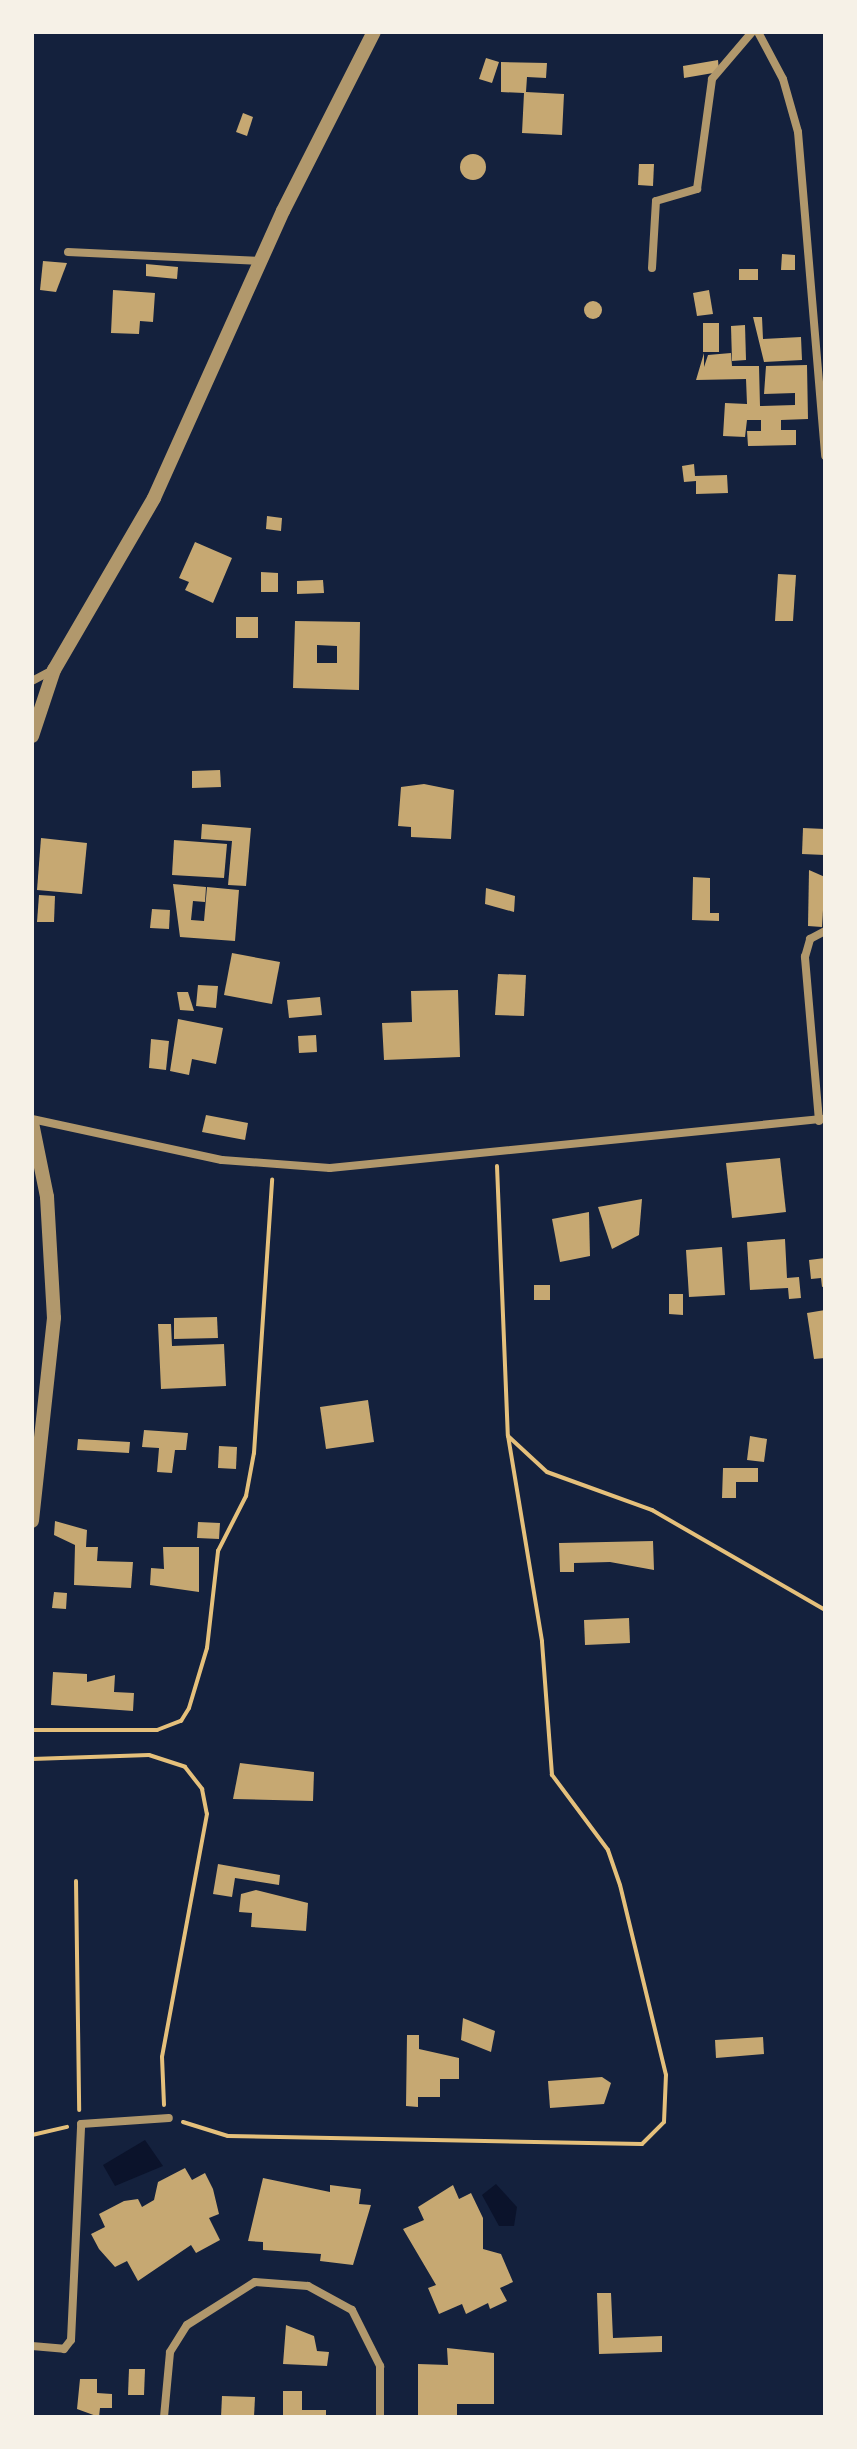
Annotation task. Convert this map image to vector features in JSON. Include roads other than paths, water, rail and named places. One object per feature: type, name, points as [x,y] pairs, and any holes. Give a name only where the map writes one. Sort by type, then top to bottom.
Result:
[{"type":"street","points":[[32,736],[54,670],[154,498],[262,261],[374,32]]},
{"type":"street","points":[[652,268],[656,201],[697,189],[712,79],[755,32],[783,79],[798,132],[825,456]]},
{"type":"street","points":[[68,252],[262,261]]},
{"type":"street","points":[[32,681],[54,670]]},
{"type":"street","points":[[32,1521],[54,1318],[47,1197],[32,1121],[274,1166],[499,1156],[822,1120],[805,957],[810,939],[825,931]]},
{"type":"street","points":[[32,2346],[64,2349],[71,2340],[81,2124],[169,2118]]},
{"type":"street","points":[[164,2417],[170,2352],[187,2325],[238,2288],[282,2282],[326,2292],[370,2334],[380,2366],[380,2417]]},
{"type":"water","points":[[145,2140],[163,2166],[115,2186],[103,2165]]},
{"type":"water","points":[[496,2184],[517,2207],[514,2226],[499,2226],[482,2195]]}]
